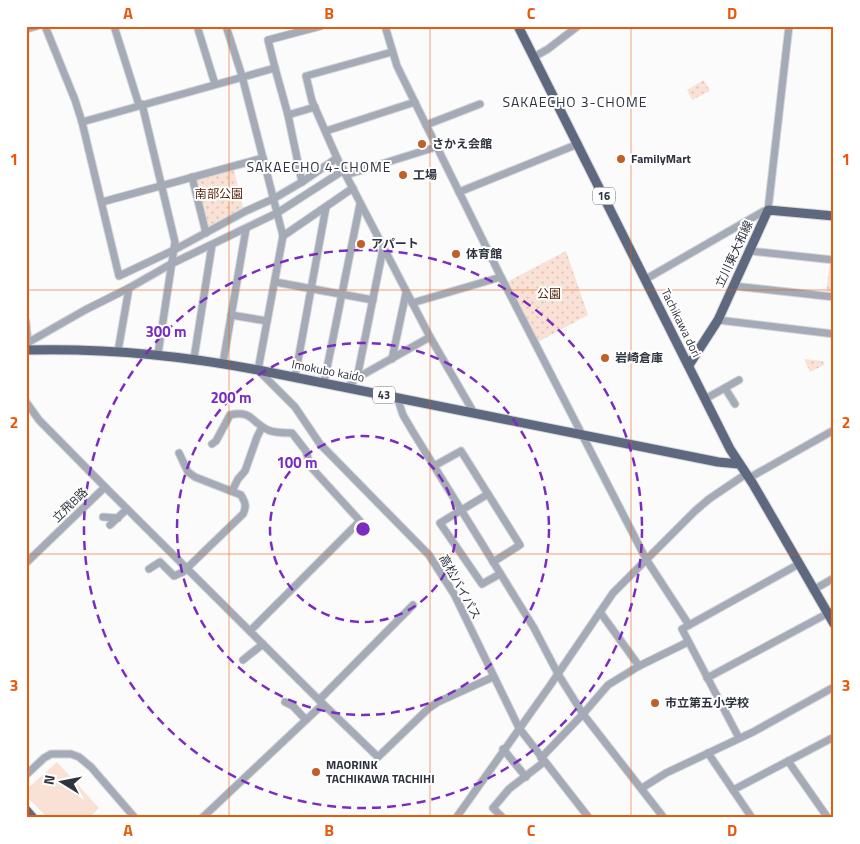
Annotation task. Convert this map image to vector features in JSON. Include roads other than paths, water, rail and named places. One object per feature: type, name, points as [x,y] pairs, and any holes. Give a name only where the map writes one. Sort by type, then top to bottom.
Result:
[{"type":"main road","name":"Tachikawa dori","points":[[518,26],[739,464],[748,476],[814,590],[831,612],[834,624]]},
{"type":"main road","points":[[768,210],[834,216]]},
{"type":"main road","name":"立川東大和線","points":[[689,365],[718,320],[768,210]]},
{"type":"main road","name":"Imokubo kaido","points":[[27,349],[82,349],[194,358],[723,463],[739,464]]},
{"type":"main road","points":[[26,810],[33,818]]},
{"type":"street","points":[[26,29],[37,26]]},
{"type":"street","points":[[45,26],[82,122],[119,276],[273,199],[337,158]]},
{"type":"street","points":[[114,26],[140,104],[175,242],[158,354]]},
{"type":"street","points":[[197,26],[215,84]]},
{"type":"street","points":[[226,26],[242,76],[282,236],[258,370]]},
{"type":"street","points":[[302,182],[288,116],[268,40],[321,26]]},
{"type":"street","points":[[385,26],[392,52],[415,102],[501,277],[646,560],[689,625]]},
{"type":"street","points":[[534,57],[548,49],[578,26]]},
{"type":"street","points":[[646,279],[768,210],[789,26]]},
{"type":"street","points":[[392,52],[306,76],[315,107],[337,158],[406,293],[474,413]]},
{"type":"street","points":[[82,122],[140,104],[275,68]]},
{"type":"street","points":[[326,130],[415,102]]},
{"type":"street","points":[[426,125],[480,104]]},
{"type":"street","points":[[288,116],[315,107]]},
{"type":"street","points":[[459,192],[578,144]]},
{"type":"street","points":[[27,349],[85,310],[277,212],[345,172],[436,147]]},
{"type":"street","points":[[102,202],[263,158]]},
{"type":"street","points":[[192,177],[206,233]]},
{"type":"street","points":[[282,236],[353,188]]},
{"type":"street","points":[[324,383],[360,204]]},
{"type":"street","points":[[295,377],[326,207]]},
{"type":"street","points":[[223,363],[246,228]]},
{"type":"street","points":[[194,358],[212,245]]},
{"type":"street","points":[[357,378],[383,249]]},
{"type":"street","points":[[750,251],[834,260]]},
{"type":"street","points":[[412,303],[501,277]]},
{"type":"street","points":[[275,282],[373,300]]},
{"type":"street","points":[[734,286],[834,297]]},
{"type":"street","points":[[118,351],[129,288]]},
{"type":"street","points":[[392,359],[406,293]]},
{"type":"street","points":[[231,315],[268,321]]},
{"type":"street","points":[[718,320],[834,334]]},
{"type":"street","points":[[26,322],[27,349]]},
{"type":"street","points":[[346,388],[357,378],[430,337]]},
{"type":"street","name":"高松バイパス","points":[[258,370],[295,407],[320,444],[428,555],[454,594],[518,728],[589,818]]},
{"type":"street","points":[[705,399],[739,380]]},
{"type":"street","points":[[725,388],[735,404]]},
{"type":"street","points":[[397,397],[403,415],[534,628],[558,674],[584,714],[664,818]]},
{"type":"street","name":"立飛B路","points":[[26,402],[40,420],[105,487],[26,563]]},
{"type":"street","points":[[212,444],[216,441],[230,415],[246,414],[270,431],[292,433],[306,451],[310,466],[360,521],[250,631]]},
{"type":"street","points":[[232,491],[238,478],[245,471],[262,427]]},
{"type":"street","points":[[457,817],[613,593],[709,499],[834,430]]},
{"type":"street","points":[[434,466],[461,451],[520,545],[493,562]]},
{"type":"street","points":[[149,569],[160,562],[174,576],[188,569],[245,510],[245,502],[241,495],[188,472],[179,453]]},
{"type":"street","points":[[105,487],[378,757],[429,708],[493,677]]},
{"type":"street","points":[[488,494],[440,523],[482,584],[500,574]]},
{"type":"street","points":[[110,525],[127,509]]},
{"type":"street","points":[[103,518],[118,518]]},
{"type":"street","points":[[739,738],[682,629],[799,564]]},
{"type":"street","points":[[814,590],[834,578]]},
{"type":"street","points":[[202,818],[306,720],[413,605]]},
{"type":"street","points":[[600,612],[640,666]]},
{"type":"street","points":[[707,678],[831,612]]},
{"type":"street","points":[[503,818],[493,808],[510,789],[526,777],[543,760],[558,740],[584,714],[608,684],[688,642]]},
{"type":"street","points":[[243,660],[263,644]]},
{"type":"street","points":[[642,788],[666,773],[753,732],[834,688]]},
{"type":"street","points":[[285,702],[293,706],[306,720]]},
{"type":"street","points":[[733,790],[834,737]]},
{"type":"street","points":[[503,749],[526,777]]},
{"type":"street","points":[[708,753],[752,818]]},
{"type":"street","points":[[26,774],[51,754],[79,756],[91,767],[135,818]]},
{"type":"street","points":[[788,761],[828,818]]},
{"type":"place","name":"さかえ会館","points":[[422,144]]},
{"type":"place","name":"FamilyMart","points":[[621,159]]},
{"type":"place","name":"工場","points":[[403,175]]},
{"type":"place","name":"アパート","points":[[361,244]]},
{"type":"place","name":"体育館","points":[[456,254]]},
{"type":"place","name":"岩崎倉庫","points":[[605,358]]},
{"type":"place","name":"市立第五小学校","points":[[655,703]]},
{"type":"place","name":"MAORINK TACHIKAWA TACHIHI","points":[[316,772]]},
{"type":"district","name":"SAKAECHO 3-CHOME","points":[[575,102]]},
{"type":"district","name":"SAKAECHO 4-CHOME","points":[[319,167]]},
{"type":"park label","name":"南部公園","points":[[219,194]]},
{"type":"park label","name":"公園","points":[[549,294]]}]
